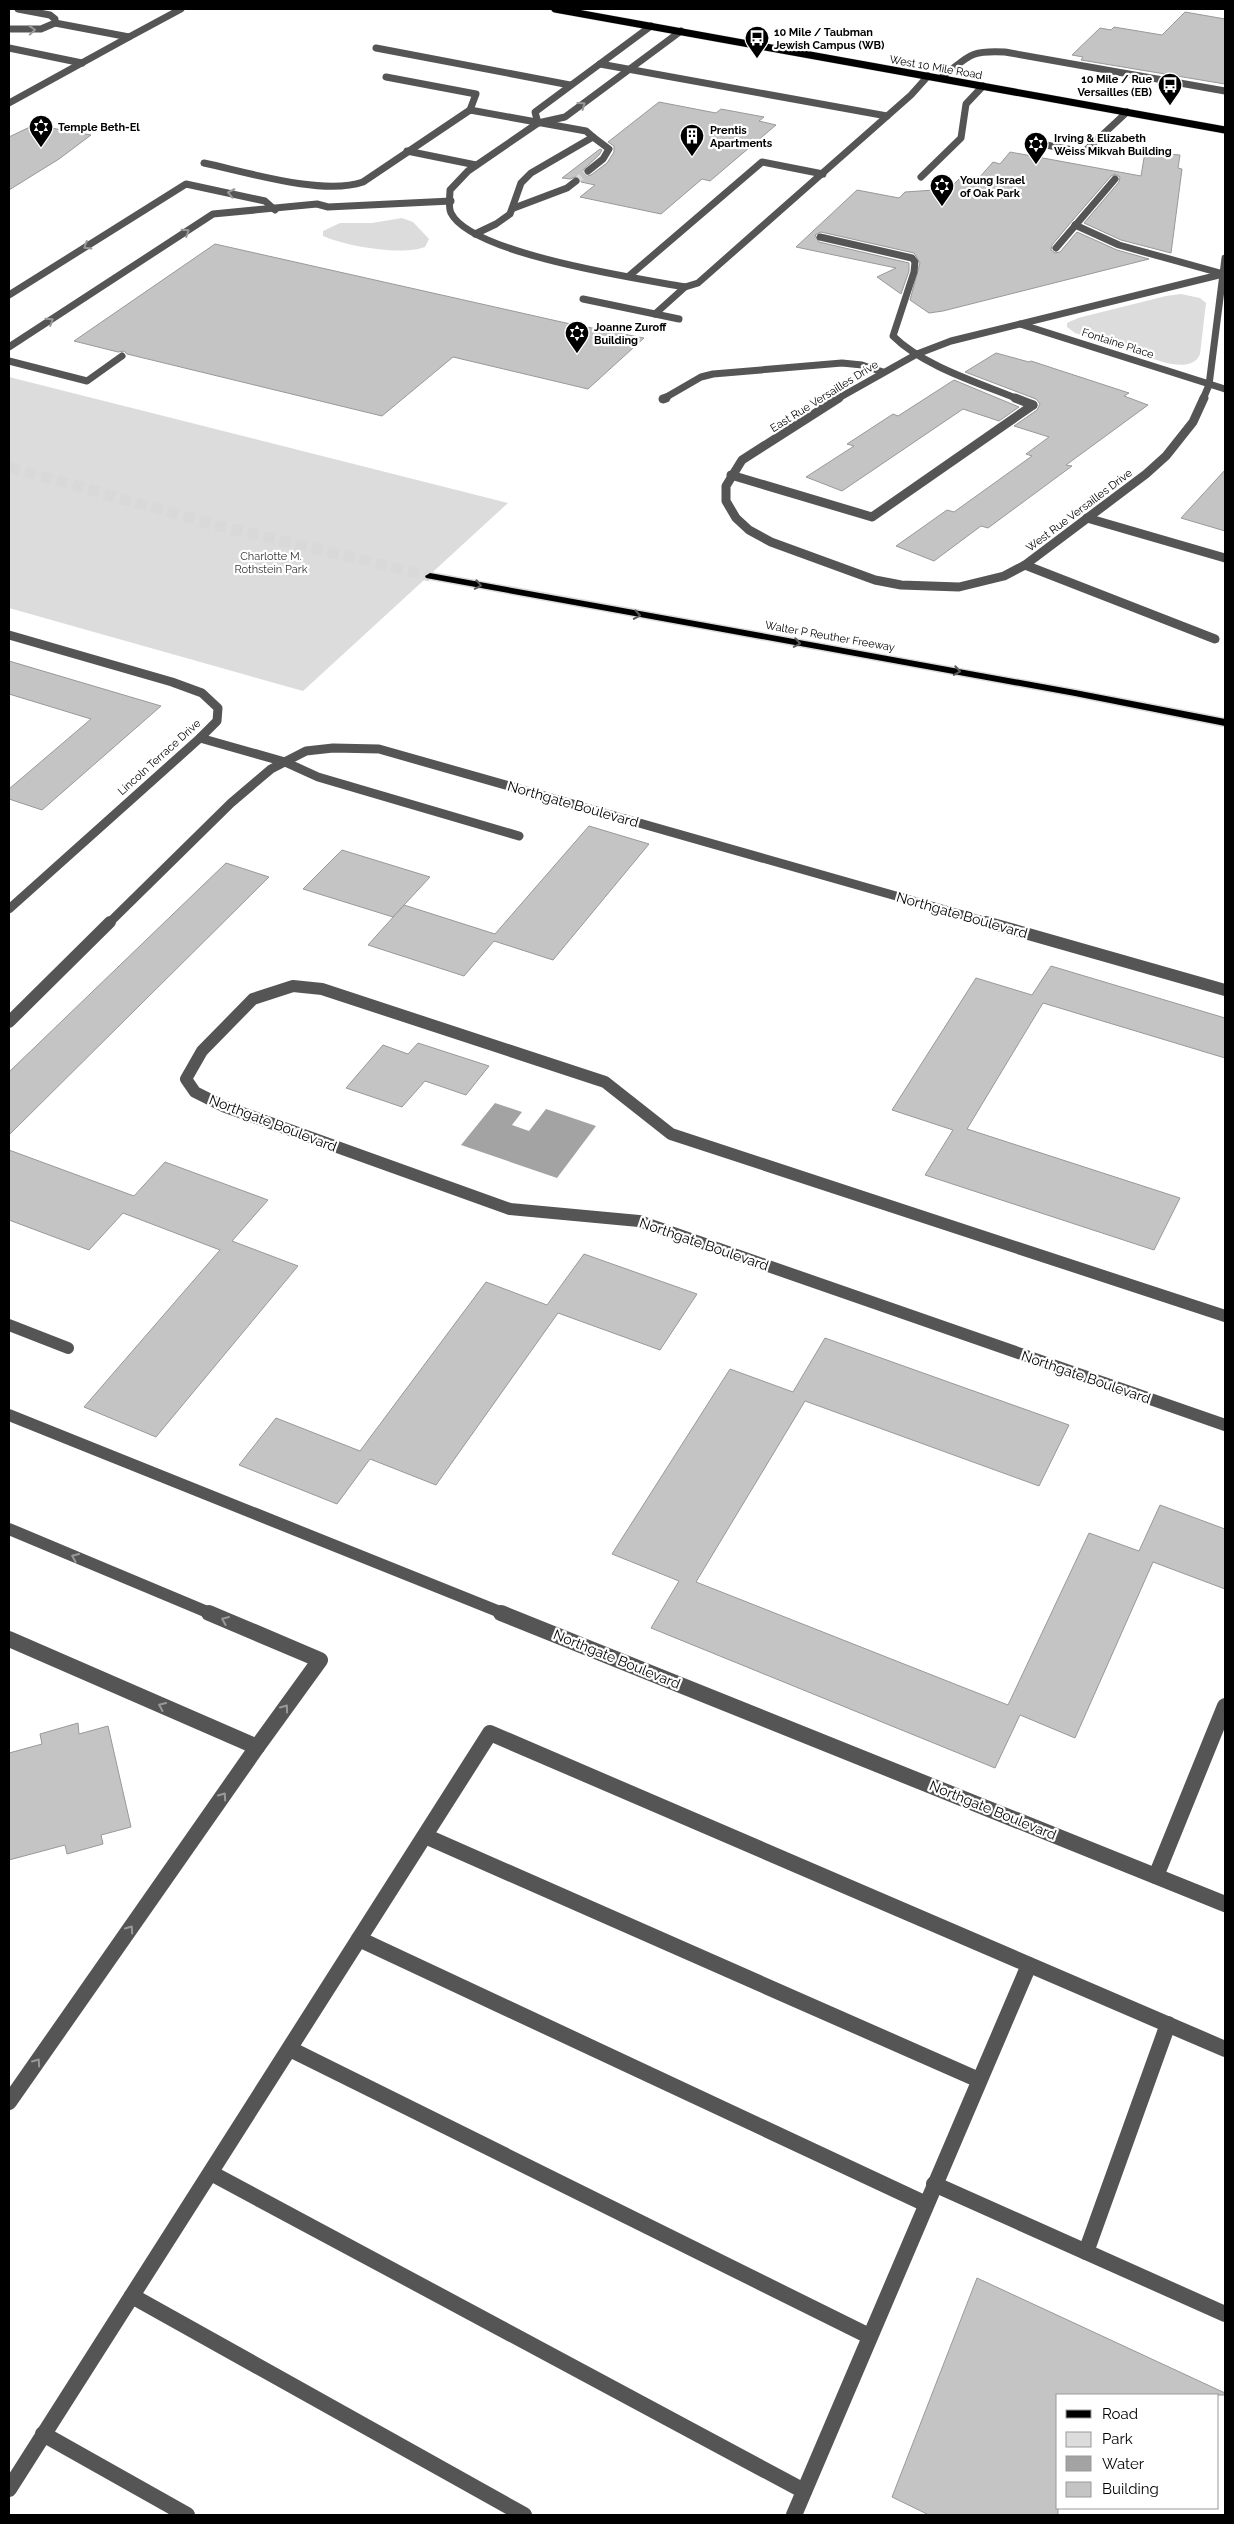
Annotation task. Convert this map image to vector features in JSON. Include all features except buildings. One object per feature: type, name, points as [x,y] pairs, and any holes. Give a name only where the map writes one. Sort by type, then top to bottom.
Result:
[{"type":"highway","name":"Walter P Reuther Freeway","points":[[430,576],[1075,693],[1225,723]]},
{"type":"main road","name":"West 10 Mile Road","points":[[555,9],[1225,130]]},
{"type":"street","points":[[18,9],[50,15],[55,19],[55,23]]},
{"type":"street","points":[[9,103],[182,9]]},
{"type":"street","points":[[9,29],[41,29],[55,23],[129,37]]},
{"type":"street","points":[[538,123],[535,112],[651,26]]},
{"type":"street","points":[[682,32],[564,117],[538,123],[476,165],[450,190],[451,213],[463,228],[524,253],[685,287],[698,284],[887,116],[928,76]]},
{"type":"street","points":[[9,48],[82,63]]},
{"type":"street","points":[[376,48],[570,86]]},
{"type":"street","points":[[941,78],[964,62],[968,56],[981,51],[1005,52],[1225,91]]},
{"type":"street","points":[[600,64],[887,116]]},
{"type":"street","points":[[204,163],[299,184],[338,187],[363,182],[470,110],[476,94],[386,77]]},
{"type":"street","points":[[921,177],[961,138],[966,104],[983,86]]},
{"type":"street","points":[[470,110],[586,131],[609,149],[604,159],[588,171]]},
{"type":"street","points":[[1035,143],[1084,152],[1127,112]]},
{"type":"street","points":[[514,208],[516,193],[530,174],[553,158],[593,137]]},
{"type":"street","points":[[407,151],[476,165]]},
{"type":"street","points":[[628,276],[762,162],[822,174]]},
{"type":"street","points":[[1056,248],[1115,179]]},
{"type":"street","points":[[475,234],[497,224],[514,208],[567,188],[576,181]]},
{"type":"street","points":[[9,295],[186,184],[266,201],[275,210]]},
{"type":"street","points":[[9,347],[213,214],[284,209],[292,212],[319,211],[328,207],[451,201]]},
{"type":"street","points":[[1075,225],[1119,245],[1225,274],[1225,258]]},
{"type":"street","points":[[731,475],[872,517],[1033,405],[900,345],[893,336],[914,272],[915,262],[912,258],[820,238]]},
{"type":"street","name":"East Rue Versailles Drive","points":[[811,558],[771,542],[749,530],[736,518],[726,500],[726,486],[731,475],[742,460],[882,372],[917,354],[951,341],[1225,274]]},
{"type":"street","name":"West Rue Versailles Drive","points":[[811,558],[875,580],[931,587],[959,587],[984,582],[1004,576],[1025,565],[1146,474],[1166,456],[1193,422],[1209,385],[1225,274]]},
{"type":"street","points":[[655,314],[685,287]]},
{"type":"street","points":[[583,299],[679,319]]},
{"type":"street","name":"Fontaine Place","points":[[1020,324],[1225,389]]},
{"type":"street","points":[[9,361],[87,381],[122,356]]},
{"type":"street","points":[[663,399],[701,377],[713,374],[842,363],[862,365],[882,372]]},
{"type":"street","points":[[1087,518],[1225,558]]},
{"type":"street","points":[[1025,565],[1215,639]]},
{"type":"street","name":"Lincoln Terrace Drive","points":[[9,635],[172,682],[202,694],[218,708],[217,720],[200,738],[9,909]]},
{"type":"street","points":[[200,738],[285,762],[318,777],[519,836]]},
{"type":"street","name":"Northgate Boulevard","points":[[9,1022],[231,803],[272,769],[306,751],[332,748],[379,749],[1225,990]]},
{"type":"street","name":"Northgate Boulevard","points":[[1225,1316],[671,1134],[605,1082],[322,989],[293,986],[253,998],[202,1051],[186,1079],[195,1092],[223,1106],[510,1209],[639,1221],[1225,1425]]},
{"type":"street","points":[[9,1324],[68,1348]]},
{"type":"street","name":"Northgate Boulevard","points":[[9,1415],[1225,1904]]},
{"type":"street","points":[[9,1529],[320,1660],[256,1747],[9,2102]]},
{"type":"street","points":[[9,1639],[256,1747]]},
{"type":"street","points":[[1156,1876],[1225,1706]]},
{"type":"street","points":[[9,2489],[490,1733],[1225,2049]]},
{"type":"street","points":[[425,1836],[980,2080]]},
{"type":"street","points":[[359,1939],[926,2204]]},
{"type":"street","points":[[794,2515],[1029,1965]]},
{"type":"street","points":[[1086,2252],[1168,2024]]},
{"type":"street","points":[[290,2049],[869,2336]]},
{"type":"street","points":[[211,2173],[804,2491]]},
{"type":"street","points":[[934,2184],[1225,2314]]},
{"type":"street","points":[[132,2296],[524,2515]]},
{"type":"street","points":[[44,2434],[187,2515]]},
{"type":"green space","points":[[402,218],[413,222],[429,239],[425,247],[415,250],[374,249],[323,236],[323,231],[340,223],[372,223]]},
{"type":"green space","points":[[1181,294],[1200,298],[1206,303],[1200,354],[1197,359],[1189,364],[1178,365],[1163,362],[1075,333],[1067,327],[1067,323],[1078,318]]},
{"type":"green space","name":"Charlotte M. Rothstein Park","points":[[9,377],[508,503],[303,691],[9,608]]},
{"type":"water","points":[[495,1103],[522,1112],[512,1125],[529,1131],[546,1109],[596,1126],[557,1178],[461,1145]]},
{"type":"tunnel","points":[[576,181],[588,171]]},
{"type":"tunnel","points":[[9,467],[211,524],[430,576]]},
{"type":"place","name":"10 Mile / Taubman Jewish Campus (WB)","points":[[757,59]]},
{"type":"place","name":"10 Mile / Rue Versailles (EB)","points":[[1170,106]]},
{"type":"place","name":"Temple Beth-El","points":[[41,148]]},
{"type":"place","name":"Prentis Apartments","points":[[692,157]]},
{"type":"place","name":"Irving & Elizabeth Weiss Mikvah Building","points":[[1036,165]]},
{"type":"place","name":"Young Israel of Oak Park","points":[[942,207]]},
{"type":"place","name":"Joanne Zuroff Building","points":[[577,354]]}]
